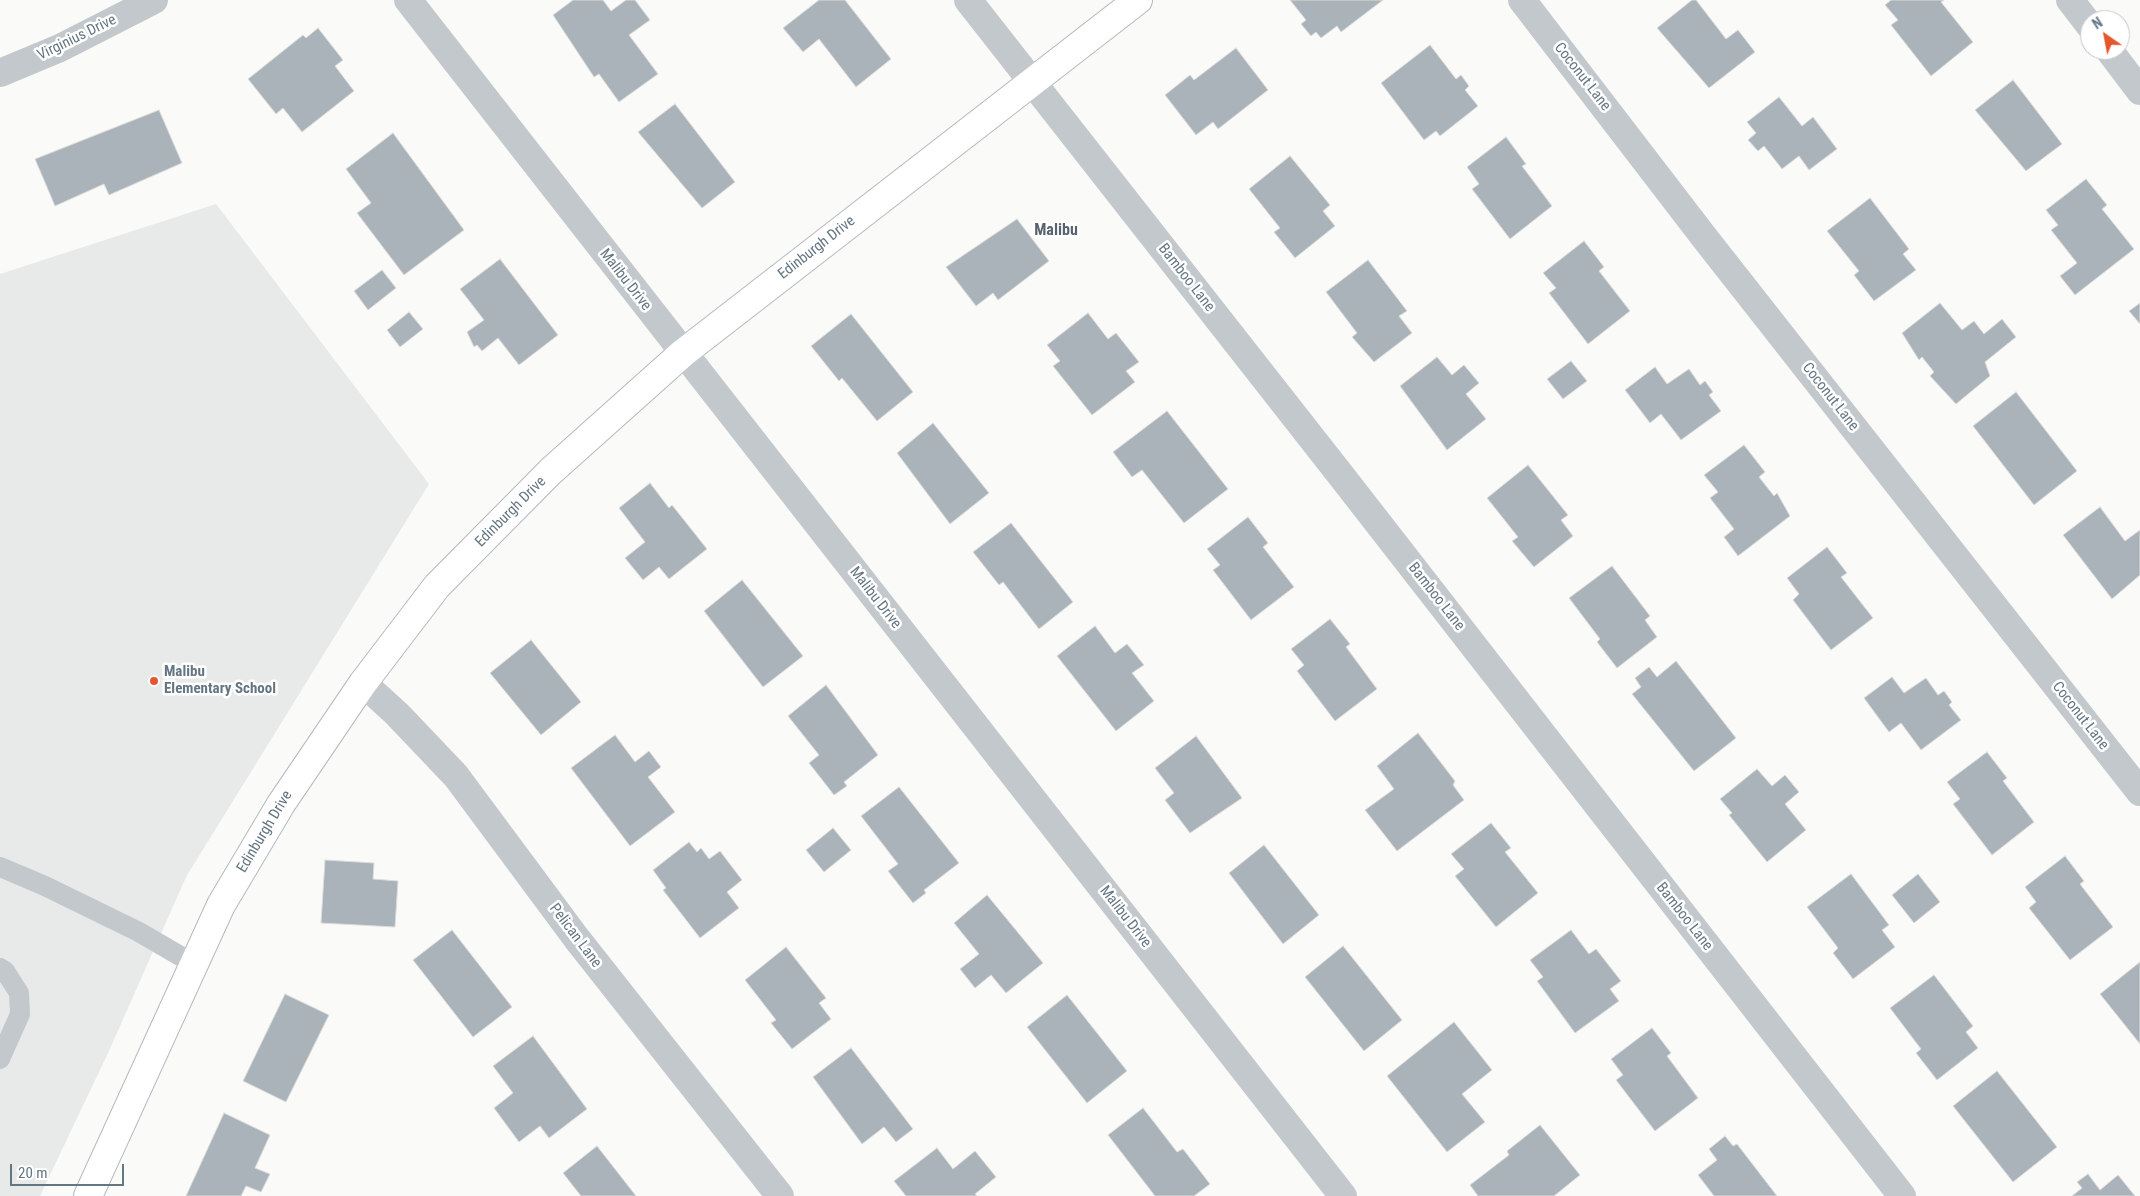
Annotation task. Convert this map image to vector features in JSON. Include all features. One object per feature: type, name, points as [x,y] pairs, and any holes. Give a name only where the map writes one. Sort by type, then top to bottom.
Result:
[{"type":"street","name":"Virginius Drive","points":[[0,73],[60,48],[154,0]]},
{"type":"street","name":"Malibu Drive","points":[[408,0],[1343,1196]]},
{"type":"street","name":"Bamboo Lane","points":[[968,0],[1356,494],[1902,1196]]},
{"type":"street","name":"Edinburgh Drive","points":[[88,1196],[221,905],[281,804],[363,682],[437,586],[551,471],[684,353],[1138,0]]},
{"type":"street","name":"Coconut Lane","points":[[1522,0],[1704,237],[2140,792]]},
{"type":"street","points":[[2070,0],[2080,13]]},
{"type":"street","points":[[2116,60],[2140,90]]},
{"type":"street","name":"Pelican Lane","points":[[363,682],[397,714],[456,776],[577,939],[780,1196]]},
{"type":"lane","points":[[0,867],[139,932],[194,964]]},
{"type":"lane","points":[[0,968],[5,971],[18,993],[20,1014],[0,1059]]},
{"type":"shaded area","name":"Malibu Elementary School","points":[[216,204],[429,484],[186,877],[109,1051],[40,1196],[0,1196],[0,274]]},
{"type":"building","points":[[573,0],[603,0],[611,11],[626,0],[635,0],[650,20],[629,35],[658,74],[619,102],[599,74],[594,77],[553,15]]},
{"type":"building","points":[[819,0],[845,0],[891,59],[856,87],[819,39],[803,52],[783,28]]},
{"type":"building","points":[[1290,0],[1383,0],[1341,32],[1337,26],[1321,38],[1316,32],[1311,36],[1301,24],[1306,20]]},
{"type":"building","points":[[1692,0],[1696,0],[1726,39],[1738,30],[1755,52],[1709,88],[1657,28]]},
{"type":"building","points":[[1891,0],[1944,0],[1941,2],[1973,42],[1931,76],[1891,25],[1898,20],[1885,5]]},
{"type":"building","points":[[318,28],[343,60],[335,66],[354,91],[302,132],[283,108],[276,114],[248,79],[303,35],[306,38]]},
{"type":"building","points":[[1430,45],[1456,79],[1461,75],[1469,86],[1465,90],[1478,106],[1440,136],[1436,131],[1424,140],[1381,83]]},
{"type":"building","points":[[1236,48],[1268,90],[1218,129],[1213,122],[1196,135],[1165,95],[1190,75],[1194,80]]},
{"type":"building","points":[[2013,80],[2062,144],[2026,171],[1975,110]]},
{"type":"building","points":[[1779,97],[1802,126],[1813,117],[1837,149],[1809,170],[1799,156],[1782,169],[1764,146],[1758,151],[1748,140],[1756,133],[1747,122]]},
{"type":"building","points":[[675,104],[735,182],[702,208],[638,132]]},
{"type":"building","points":[[159,110],[182,163],[109,195],[104,184],[55,206],[35,159]]},
{"type":"building","points":[[393,133],[464,230],[404,275],[357,213],[371,203],[346,169]]},
{"type":"building","points":[[1506,137],[1526,164],[1522,166],[1552,206],[1510,239],[1472,189],[1479,184],[1467,167]]},
{"type":"building","points":[[1290,156],[1330,205],[1323,211],[1335,226],[1295,258],[1274,232],[1280,228],[1249,189]]},
{"type":"building","points":[[2086,179],[2107,205],[2102,209],[2134,249],[2075,295],[2060,276],[2077,263],[2051,230],[2058,225],[2046,210]]},
{"type":"building","points":[[1870,198],[1909,249],[1903,254],[1916,270],[1874,301],[1854,275],[1859,271],[1827,231]]},
{"type":"building","points":[[1017,219],[1049,261],[998,300],[993,293],[976,306],[946,267]]},
{"type":"building","points":[[1584,241],[1604,267],[1599,271],[1630,311],[1588,344],[1549,293],[1556,288],[1543,273]]},
{"type":"building","points":[[500,259],[558,335],[519,365],[498,338],[482,351],[477,345],[474,347],[467,332],[484,320],[460,289]]},
{"type":"building","points":[[1368,260],[1407,311],[1399,316],[1412,333],[1374,362],[1352,337],[1357,333],[1326,292]]},
{"type":"building","points":[[382,270],[396,288],[368,310],[354,291]]},
{"type":"building","points":[[1940,303],[1962,330],[1974,321],[1984,334],[2002,319],[2016,337],[1985,362],[1990,376],[1956,404],[1930,376],[1934,372],[1922,357],[1919,360],[1902,333]]},
{"type":"building","points":[[2140,303],[2140,324],[2129,311]]},
{"type":"building","points":[[409,312],[423,329],[400,347],[387,330]]},
{"type":"building","points":[[1088,313],[1108,339],[1116,333],[1139,362],[1126,371],[1135,382],[1092,415],[1053,366],[1060,361],[1047,345]]},
{"type":"building","points":[[851,314],[913,392],[877,421],[842,378],[839,381],[811,346]]},
{"type":"building","points":[[1437,357],[1452,375],[1464,365],[1479,383],[1466,394],[1486,419],[1447,450],[1400,386]]},
{"type":"building","points":[[1571,361],[1587,381],[1563,399],[1547,379]]},
{"type":"building","points":[[1655,367],[1667,384],[1689,369],[1700,385],[1705,381],[1713,392],[1709,395],[1721,411],[1681,440],[1661,414],[1650,423],[1625,390]]},
{"type":"building","points":[[2016,392],[2077,471],[2034,505],[1973,426]]},
{"type":"building","points":[[1167,411],[1228,489],[1184,523],[1142,470],[1132,477],[1113,452]]},
{"type":"building","points":[[933,423],[989,493],[950,524],[897,453]]},
{"type":"building","points":[[1744,445],[1765,472],[1759,477],[1774,496],[1777,493],[1790,516],[1738,556],[1724,537],[1734,529],[1710,498],[1718,492],[1704,475]]},
{"type":"building","points":[[1528,465],[1568,515],[1561,520],[1573,536],[1534,567],[1512,541],[1518,537],[1487,498]]},
{"type":"building","points":[[650,483],[669,508],[672,505],[707,549],[669,579],[659,567],[643,580],[625,558],[645,542],[619,508]]},
{"type":"building","points":[[2100,507],[2125,541],[2140,530],[2140,575],[2112,599],[2063,535]]},
{"type":"building","points":[[1248,517],[1268,543],[1263,547],[1294,587],[1251,620],[1213,570],[1220,565],[1207,549]]},
{"type":"building","points":[[1011,523],[1073,602],[1039,629],[1003,582],[999,585],[973,552]]},
{"type":"building","points":[[1827,547],[1847,573],[1841,577],[1873,618],[1831,650],[1793,600],[1799,594],[1787,578]]},
{"type":"building","points":[[1612,566],[1650,616],[1645,620],[1657,637],[1617,668],[1597,642],[1600,639],[1569,598]]},
{"type":"building","points":[[742,580],[803,656],[763,687],[704,611]]},
{"type":"building","points":[[1330,619],[1350,644],[1346,647],[1377,689],[1335,721],[1297,671],[1304,665],[1291,649]]},
{"type":"building","points":[[1095,626],[1115,653],[1127,644],[1144,665],[1132,673],[1154,701],[1116,731],[1057,656]]},
{"type":"building","points":[[531,640],[581,702],[541,735],[490,673]]},
{"type":"building","points":[[1676,661],[1736,738],[1694,771],[1632,694],[1641,687],[1635,678],[1649,667],[1657,677]]},
{"type":"building","points":[[1892,677],[1904,693],[1926,678],[1938,695],[1944,691],[1952,702],[1949,705],[1961,720],[1921,750],[1901,723],[1889,732],[1864,698]]},
{"type":"building","points":[[826,685],[878,755],[844,782],[847,786],[834,795],[809,763],[819,755],[788,716]]},
{"type":"building","points":[[1418,733],[1455,781],[1453,785],[1464,800],[1397,851],[1365,810],[1394,789],[1377,766]]},
{"type":"building","points":[[615,735],[635,762],[649,751],[661,767],[648,777],[675,812],[630,846],[571,768]]},
{"type":"building","points":[[1196,736],[1242,798],[1190,833],[1165,800],[1174,793],[1155,768]]},
{"type":"building","points":[[1987,752],[2007,778],[2003,781],[2034,822],[1992,855],[1953,804],[1960,799],[1947,782]]},
{"type":"building","points":[[1757,769],[1772,786],[1785,775],[1799,792],[1785,804],[1806,830],[1767,862],[1729,815],[1732,813],[1720,799]]},
{"type":"building","points":[[899,787],[959,863],[924,890],[926,893],[913,903],[888,871],[898,864],[861,816]]},
{"type":"building","points":[[1491,823],[1511,848],[1505,852],[1538,893],[1496,927],[1455,876],[1464,869],[1451,854]]},
{"type":"building","points":[[833,828],[851,850],[824,872],[806,850]]},
{"type":"building","points":[[689,842],[697,852],[701,848],[709,859],[720,851],[742,880],[727,892],[739,908],[700,938],[663,890],[666,888],[653,870]]},
{"type":"building","points":[[1264,845],[1319,915],[1283,944],[1229,873]]},
{"type":"building","points":[[2065,856],[2084,881],[2080,884],[2113,927],[2070,960],[2029,908],[2036,902],[2025,887]]},
{"type":"building","points":[[325,860],[374,863],[373,879],[398,881],[395,927],[321,923]]},
{"type":"building","points":[[1851,874],[1889,925],[1882,930],[1895,947],[1853,979],[1833,953],[1838,948],[1807,907]]},
{"type":"building","points":[[1918,874],[1940,902],[1914,923],[1892,895]]},
{"type":"building","points":[[987,895],[1043,963],[1006,993],[991,975],[975,988],[960,969],[979,954],[954,923]]},
{"type":"building","points":[[452,930],[512,1007],[473,1037],[413,960]]},
{"type":"building","points":[[1571,930],[1589,954],[1596,949],[1621,981],[1610,989],[1619,1001],[1575,1033],[1537,981],[1543,977],[1530,960]]},
{"type":"building","points":[[1343,946],[1402,1020],[1364,1051],[1305,977]]},
{"type":"building","points":[[786,947],[826,998],[819,1003],[831,1019],[792,1049],[771,1023],[776,1020],[745,980]]},
{"type":"building","points":[[2140,962],[2140,1044],[2100,994]]},
{"type":"building","points":[[1934,975],[1973,1026],[1966,1032],[1978,1048],[1937,1080],[1916,1053],[1921,1049],[1890,1008]]},
{"type":"building","points":[[285,994],[329,1015],[286,1102],[243,1081]]},
{"type":"building","points":[[1067,995],[1127,1071],[1087,1103],[1027,1027]]},
{"type":"building","points":[[1454,1022],[1492,1070],[1462,1094],[1485,1122],[1447,1152],[1387,1076]]},
{"type":"building","points":[[1652,1028],[1671,1053],[1667,1056],[1698,1098],[1655,1131],[1616,1080],[1623,1075],[1611,1059]]},
{"type":"building","points":[[533,1036],[587,1109],[549,1138],[540,1126],[519,1142],[494,1108],[513,1093],[493,1066]]},
{"type":"building","points":[[851,1048],[913,1129],[896,1142],[884,1127],[862,1144],[813,1077]]},
{"type":"building","points":[[1997,1071],[2057,1147],[2013,1182],[1953,1106]]},
{"type":"building","points":[[1143,1108],[1177,1152],[1183,1149],[1210,1184],[1194,1196],[1155,1196],[1108,1135]]},
{"type":"building","points":[[224,1113],[270,1135],[255,1168],[270,1174],[261,1192],[246,1186],[241,1196],[186,1196]]},
{"type":"building","points":[[1540,1125],[1580,1175],[1554,1196],[1478,1196],[1470,1185],[1509,1155],[1507,1151]]},
{"type":"building","points":[[1725,1136],[1733,1146],[1737,1144],[1777,1196],[1714,1196],[1698,1175],[1717,1160],[1709,1149]]},
{"type":"building","points":[[597,1146],[636,1196],[581,1196],[563,1173]]},
{"type":"building","points":[[937,1148],[953,1169],[975,1151],[996,1177],[975,1194],[977,1196],[906,1196],[894,1181]]},
{"type":"building","points":[[2088,1174],[2100,1190],[2118,1175],[2135,1196],[2072,1196],[2082,1188],[2077,1182]]},
{"type":"place","name":"Malibu Elementary School","points":[[154,681]]},
{"type":"district","name":"Malibu","points":[[1056,231]]}]
